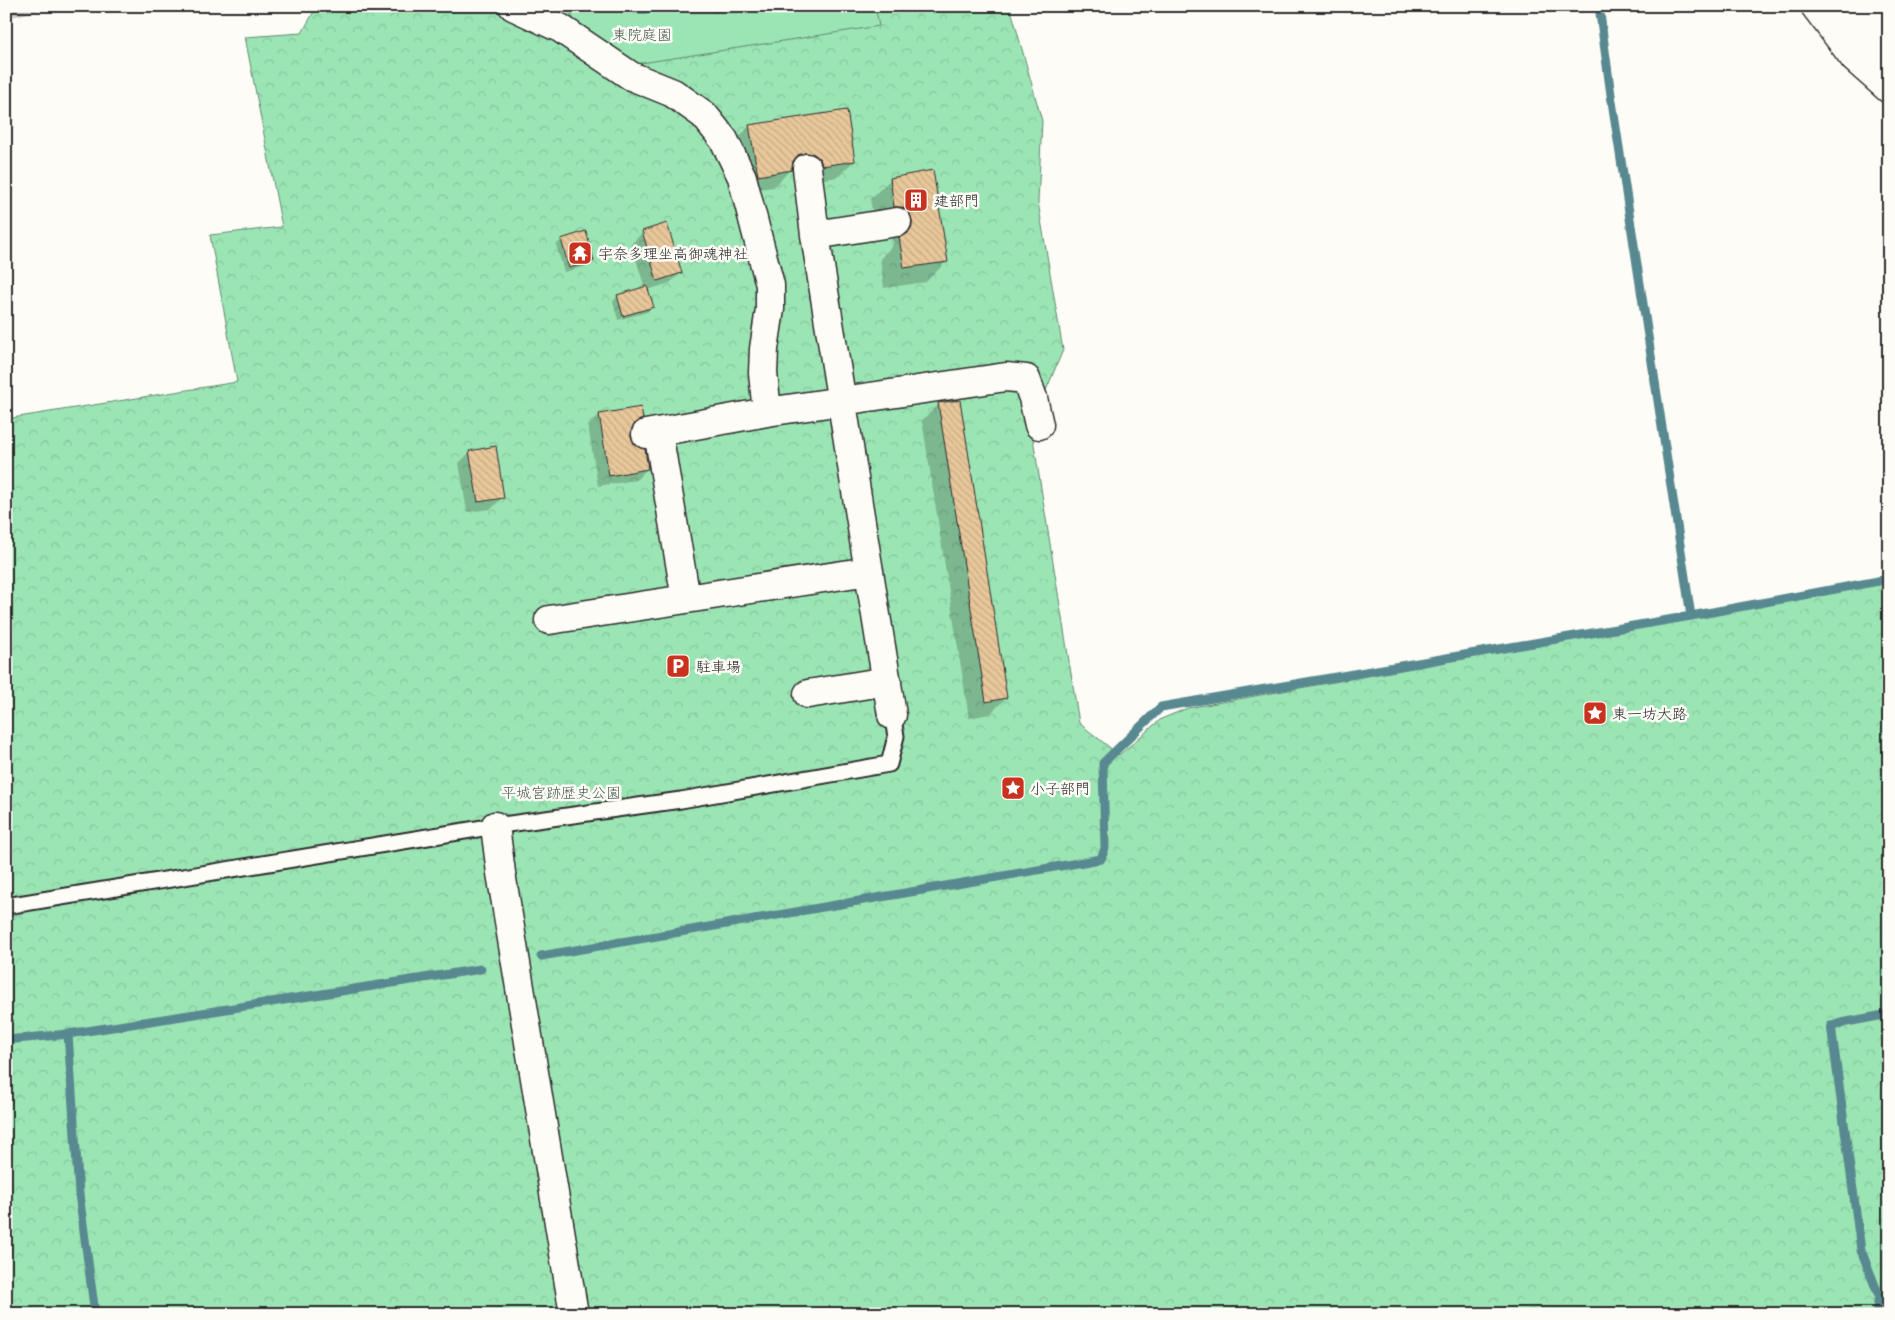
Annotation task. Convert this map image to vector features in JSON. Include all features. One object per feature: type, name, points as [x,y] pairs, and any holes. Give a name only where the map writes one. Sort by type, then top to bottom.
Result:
[{"type":"main road","points":[[512,6],[560,28],[631,76],[673,93],[704,115],[724,140],[742,177],[770,285],[770,309],[764,349],[763,374],[767,412]]},
{"type":"main road","points":[[1815,6],[1855,59],[1889,89]]},
{"type":"main road","points":[[1832,6],[1852,34],[1889,68]]},
{"type":"main road","points":[[1861,6],[1889,37]]},
{"type":"main road","points":[[807,168],[815,235],[892,715]]},
{"type":"main road","points":[[815,235],[897,222]]},
{"type":"main road","points":[[686,599],[652,433],[767,412],[1006,377],[1026,379],[1033,398],[1039,425]]},
{"type":"main road","points":[[549,620],[869,571]]},
{"type":"main road","points":[[808,694],[887,681]]},
{"type":"main road","points":[[495,826],[504,893],[574,1314]]},
{"type":"lane","points":[[6,906],[495,826],[681,800],[888,764],[896,736],[892,715]]},
{"type":"green space","name":"平城宮跡歴史公園","points":[[317,6],[1010,6],[1042,121],[1038,202],[1063,350],[1031,426],[1079,723],[1119,755],[1161,719],[1188,708],[1889,583],[1889,1314],[6,1314],[6,419],[237,382],[210,235],[282,227],[245,37],[302,33]]},
{"type":"green space","name":"東院庭園","points":[[569,6],[875,6],[879,26],[635,64],[575,26]]},
{"type":"water","points":[[699,6],[737,6],[715,12]]},
{"type":"building","points":[[847,110],[855,161],[822,166],[820,159],[814,154],[805,153],[798,155],[793,161],[792,170],[758,176],[749,125]]},
{"type":"building","name":"建部門","points":[[933,170],[948,262],[904,268],[899,237],[907,234],[912,227],[912,220],[909,212],[902,207],[894,207],[890,178]]},
{"type":"building","points":[[667,223],[682,273],[657,281],[642,231]]},
{"type":"building","points":[[586,231],[594,261],[569,268],[561,239]]},
{"type":"building","points":[[647,286],[654,307],[623,316],[617,295]]},
{"type":"building","points":[[960,400],[1007,698],[986,702],[938,403]]},
{"type":"building","points":[[641,407],[643,419],[636,422],[632,428],[631,436],[634,444],[645,449],[648,469],[609,476],[599,414]]},
{"type":"building","points":[[496,446],[504,498],[478,502],[469,451]]},
{"type":"waterway","points":[[628,6],[634,9],[646,9],[649,6]]},
{"type":"waterway","points":[[1599,6],[1691,616]]},
{"type":"waterway","points":[[541,956],[1101,859],[1105,848],[1103,763],[1161,707],[1691,616],[1889,579]]},
{"type":"waterway","points":[[6,1040],[68,1034],[481,969]]},
{"type":"waterway","points":[[1876,1314],[1879,1296],[1861,1250],[1831,1025],[1889,1014]]},
{"type":"waterway","points":[[68,1034],[79,1194],[95,1314]]},
{"type":"place","name":"建部門","points":[[916,200]]},
{"type":"place","name":"宇奈多理坐高御魂神社","points":[[580,253]]},
{"type":"place","name":"駐車場","points":[[678,666]]},
{"type":"place","name":"東一坊大路","points":[[1595,713]]},
{"type":"place","name":"小子部門","points":[[1013,788]]}]
